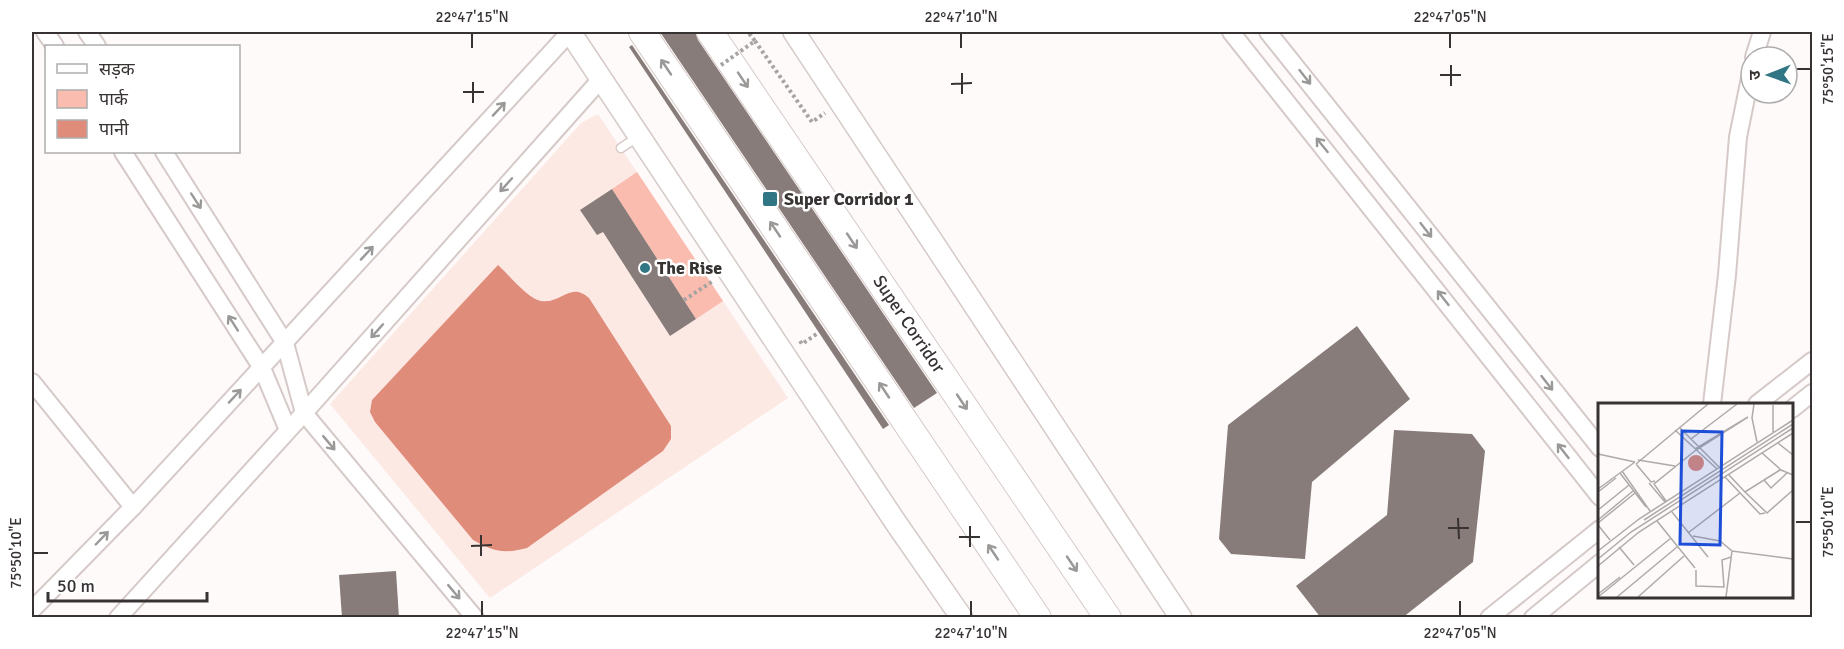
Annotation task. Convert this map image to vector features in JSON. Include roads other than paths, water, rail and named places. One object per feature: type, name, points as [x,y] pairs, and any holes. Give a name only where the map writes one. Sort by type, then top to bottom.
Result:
[{"type":"main road","points":[[642,32],[1038,618]]},
{"type":"main road","name":"Super Corridor","points":[[710,32],[1108,618]]},
{"type":"street","points":[[45,32],[54,45]]},
{"type":"street","points":[[87,32],[96,45]]},
{"type":"street","points":[[32,610],[133,507],[570,32],[896,523],[962,618]]},
{"type":"street","points":[[794,32],[1182,618]]},
{"type":"street","points":[[1231,32],[1598,496]]},
{"type":"street","points":[[1268,32],[1598,447]]},
{"type":"street","points":[[118,618],[601,79]]},
{"type":"street","points":[[1712,403],[1727,275],[1738,137],[1744,105]]},
{"type":"street","points":[[124,153],[262,368],[288,430]]},
{"type":"street","points":[[165,153],[285,343],[304,413],[476,618]]},
{"type":"street","points":[[1760,403],[1812,361]]},
{"type":"street","points":[[32,382],[133,507]]},
{"type":"street","points":[[1793,407],[1812,393]]},
{"type":"street","points":[[1489,618],[1598,530]]},
{"type":"street","points":[[1533,618],[1598,564]]},
{"type":"lane","points":[[621,148],[639,136]]},
{"type":"water","points":[[498,265],[524,291],[541,301],[555,299],[571,292],[582,293],[589,298],[671,426],[671,439],[663,451],[527,548],[512,551],[493,549],[473,540],[375,422],[370,412],[372,400]]},
{"type":"place","name":"Super Corridor 1","points":[[770,199]]},
{"type":"place","name":"The Rise","points":[[645,268]]}]
